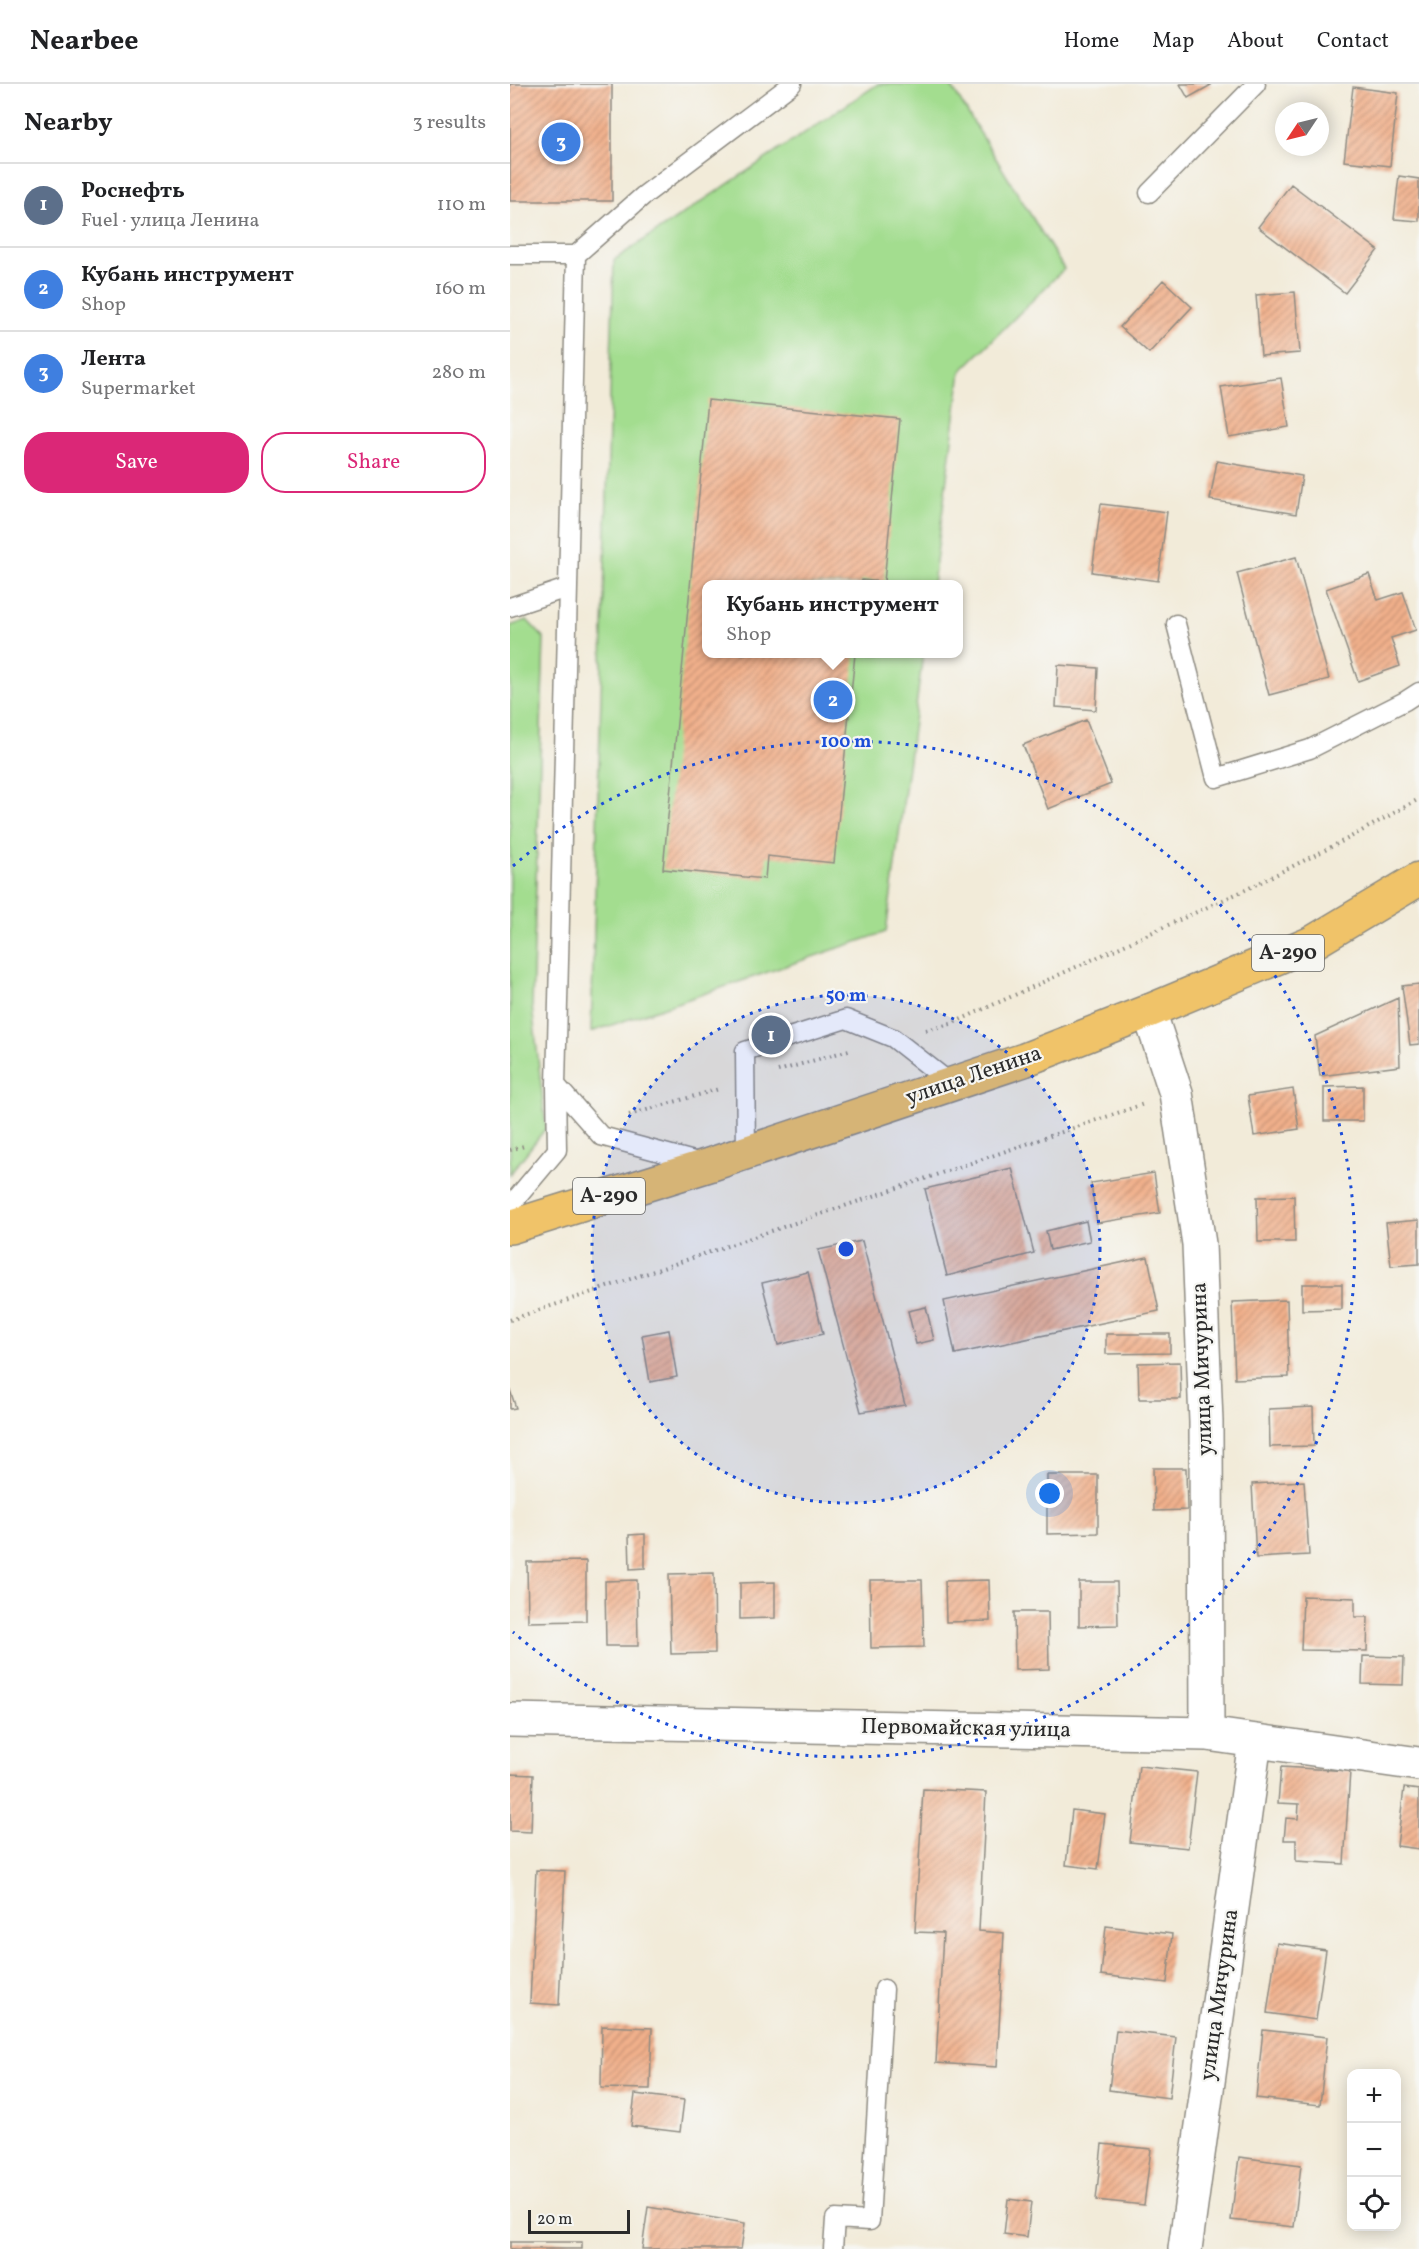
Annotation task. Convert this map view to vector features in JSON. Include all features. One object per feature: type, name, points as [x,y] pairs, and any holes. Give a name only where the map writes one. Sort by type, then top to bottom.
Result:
[{"type":"highway","name":"улица Ленина","points":[[510,1227],[746,1153],[1024,1060],[1312,943],[1419,879]]},
{"type":"street","name":"улица Мичурина","points":[[1149,1011],[1176,1093],[1200,1256],[1206,1422],[1208,1734]]},
{"type":"street","name":"Первомайская улица","points":[[510,1720],[1208,1734],[1419,1764]]},
{"type":"street","name":"улица Мичурина","points":[[1185,2249],[1255,1741]]},
{"type":"lane","points":[[510,255],[576,255],[643,196],[792,84]]},
{"type":"lane","points":[[1149,193],[1256,84]]},
{"type":"lane","points":[[510,1206],[557,1150],[556,1084],[576,255]]},
{"type":"lane","points":[[510,607],[567,588]]},
{"type":"lane","points":[[1176,624],[1216,778],[1310,749],[1419,692]]},
{"type":"lane","points":[[746,1153],[745,1051],[846,1019],[893,1038],[953,1084]]},
{"type":"lane","points":[[556,1084],[601,1136],[709,1165]]},
{"type":"lane","points":[[833,2249],[836,2219],[870,2221],[884,1989]]},
{"type":"path","points":[[592,1126],[893,1038],[951,1024],[1110,953],[1297,864],[1411,806],[1419,799]]},
{"type":"path","points":[[510,1320],[1176,1093]]},
{"type":"path","points":[[510,1150],[557,1136]]},
{"type":"green space","points":[[878,84],[950,84],[1064,269],[961,371],[934,580],[702,580],[702,658],[922,658],[886,932],[591,1032],[614,260]]},
{"type":"green space","points":[[527,620],[544,638],[532,1006],[546,1128],[510,1174],[510,626]]},
{"type":"building","points":[[510,84],[612,84],[612,201],[510,201]]},
{"type":"building","points":[[1180,84],[1210,84],[1211,85],[1188,98]]},
{"type":"building","points":[[1353,87],[1398,93],[1390,166],[1344,161]]},
{"type":"building","points":[[1399,176],[1419,179],[1419,221],[1394,219]]},
{"type":"building","points":[[1291,184],[1378,250],[1345,293],[1258,227]]},
{"type":"building","points":[[1163,280],[1192,307],[1149,353],[1120,327]]},
{"type":"building","points":[[1295,292],[1300,353],[1261,356],[1256,295]]},
{"type":"building","points":[[1281,378],[1289,427],[1229,437],[1221,387]]},
{"type":"building","points":[[708,400],[900,419],[884,580],[702,580],[702,658],[855,658],[834,863],[767,856],[765,879],[663,869]]},
{"type":"building","points":[[1217,461],[1302,476],[1296,514],[1210,500]]},
{"type":"building","points":[[1101,504],[1167,512],[1158,581],[1092,572]]},
{"type":"building","points":[[1296,557],[1329,679],[1269,695],[1237,573]]},
{"type":"building","points":[[1369,574],[1378,600],[1403,592],[1416,630],[1391,638],[1400,666],[1358,681],[1326,589]]},
{"type":"building","points":[[1058,665],[1098,668],[1096,710],[1056,707]]},
{"type":"building","points":[[1086,720],[1111,784],[1048,809],[1023,745]]},
{"type":"building","points":[[1419,984],[1419,1044],[1410,1045],[1402,986]]},
{"type":"building","points":[[1398,998],[1400,1066],[1320,1076],[1315,1036]]},
{"type":"building","points":[[1363,1086],[1363,1121],[1324,1121],[1324,1087]]},
{"type":"building","points":[[1293,1089],[1299,1129],[1254,1136],[1248,1096]]},
{"type":"building","points":[[1012,1168],[1034,1253],[947,1276],[925,1189]]},
{"type":"building","points":[[1154,1173],[1160,1213],[1097,1223],[1091,1183]]},
{"type":"building","points":[[1294,1196],[1295,1242],[1258,1242],[1257,1197]]},
{"type":"building","points":[[1419,1220],[1419,1264],[1391,1266],[1386,1223]]},
{"type":"building","points":[[1086,1221],[1090,1241],[1050,1250],[1046,1231]]},
{"type":"building","points":[[862,1241],[905,1405],[861,1412],[818,1250]]},
{"type":"building","points":[[1148,1257],[1159,1311],[955,1354],[944,1301]]},
{"type":"building","points":[[808,1272],[823,1334],[778,1345],[762,1283]]},
{"type":"building","points":[[1302,1284],[1342,1284],[1342,1309],[1302,1310]]},
{"type":"building","points":[[1287,1300],[1289,1377],[1235,1379],[1232,1302]]},
{"type":"building","points":[[926,1307],[934,1340],[916,1344],[908,1311]]},
{"type":"building","points":[[669,1330],[677,1377],[650,1382],[642,1335]]},
{"type":"building","points":[[1106,1334],[1170,1334],[1170,1353],[1106,1354]]},
{"type":"building","points":[[1180,1362],[1181,1399],[1139,1399],[1138,1363]]},
{"type":"building","points":[[510,1390],[516,1408],[510,1409]]},
{"type":"building","points":[[1313,1407],[1314,1446],[1270,1447],[1269,1409]]},
{"type":"building","points":[[1153,1468],[1186,1468],[1187,1510],[1154,1511]]},
{"type":"building","points":[[1047,1475],[1098,1475],[1098,1533],[1047,1534]]},
{"type":"building","points":[[1304,1481],[1309,1555],[1256,1558],[1252,1484]]},
{"type":"building","points":[[645,1534],[645,1568],[630,1569],[629,1535]]},
{"type":"building","points":[[586,1561],[586,1621],[528,1622],[527,1562]]},
{"type":"building","points":[[714,1573],[715,1653],[671,1654],[669,1574]]},
{"type":"building","points":[[637,1580],[638,1646],[606,1646],[605,1581]]},
{"type":"building","points":[[870,1580],[922,1580],[924,1647],[871,1648]]},
{"type":"building","points":[[989,1580],[990,1621],[946,1622],[945,1581]]},
{"type":"building","points":[[775,1582],[775,1618],[740,1619],[740,1583]]},
{"type":"building","points":[[1079,1582],[1117,1582],[1118,1625],[1079,1626]]},
{"type":"building","points":[[1303,1596],[1355,1598],[1355,1617],[1368,1617],[1367,1651],[1301,1650]]},
{"type":"building","points":[[1014,1612],[1048,1612],[1049,1669],[1015,1670]]},
{"type":"building","points":[[1363,1656],[1404,1657],[1403,1685],[1362,1684]]},
{"type":"building","points":[[1139,1766],[1197,1772],[1188,1848],[1130,1842]]},
{"type":"building","points":[[1281,1767],[1350,1771],[1344,1864],[1296,1861],[1296,1840],[1284,1840],[1286,1818],[1298,1819],[1299,1804],[1278,1803]]},
{"type":"building","points":[[510,1774],[533,1775],[531,1832],[510,1831]]},
{"type":"building","points":[[1404,1788],[1419,1790],[1419,1849],[1397,1846]]},
{"type":"building","points":[[923,1789],[986,1792],[979,1931],[1004,1933],[997,2067],[936,2063],[943,1933],[915,1932]]},
{"type":"building","points":[[1072,1810],[1105,1814],[1098,1869],[1066,1865]]},
{"type":"building","points":[[536,1870],[565,1871],[559,2005],[530,2003]]},
{"type":"building","points":[[1106,1926],[1172,1934],[1167,1983],[1101,1975]]},
{"type":"building","points":[[1277,1943],[1326,1950],[1316,2020],[1267,2013]]},
{"type":"building","points":[[602,2026],[652,2028],[650,2089],[601,2088]]},
{"type":"building","points":[[1116,2030],[1176,2037],[1169,2098],[1109,2090]]},
{"type":"building","points":[[1263,2030],[1327,2037],[1320,2105],[1256,2098]]},
{"type":"building","points":[[635,2094],[684,2100],[680,2132],[631,2126]]},
{"type":"building","points":[[1102,2144],[1151,2149],[1144,2205],[1096,2200]]},
{"type":"building","points":[[1239,2157],[1301,2165],[1294,2227],[1231,2220]]},
{"type":"building","points":[[1008,2199],[1031,2202],[1027,2237],[1004,2234]]},
{"type":"building","points":[[648,2207],[745,2223],[741,2249],[642,2249]]},
{"type":"building","points":[[510,2242],[582,2242],[582,2249],[510,2249]]},
{"type":"place","name":"Лента","points":[[561,142]]},
{"type":"place","name":"Кубань инструмент","points":[[833,700]]},
{"type":"place","name":"Роснефть","points":[[771,1035]]}]
